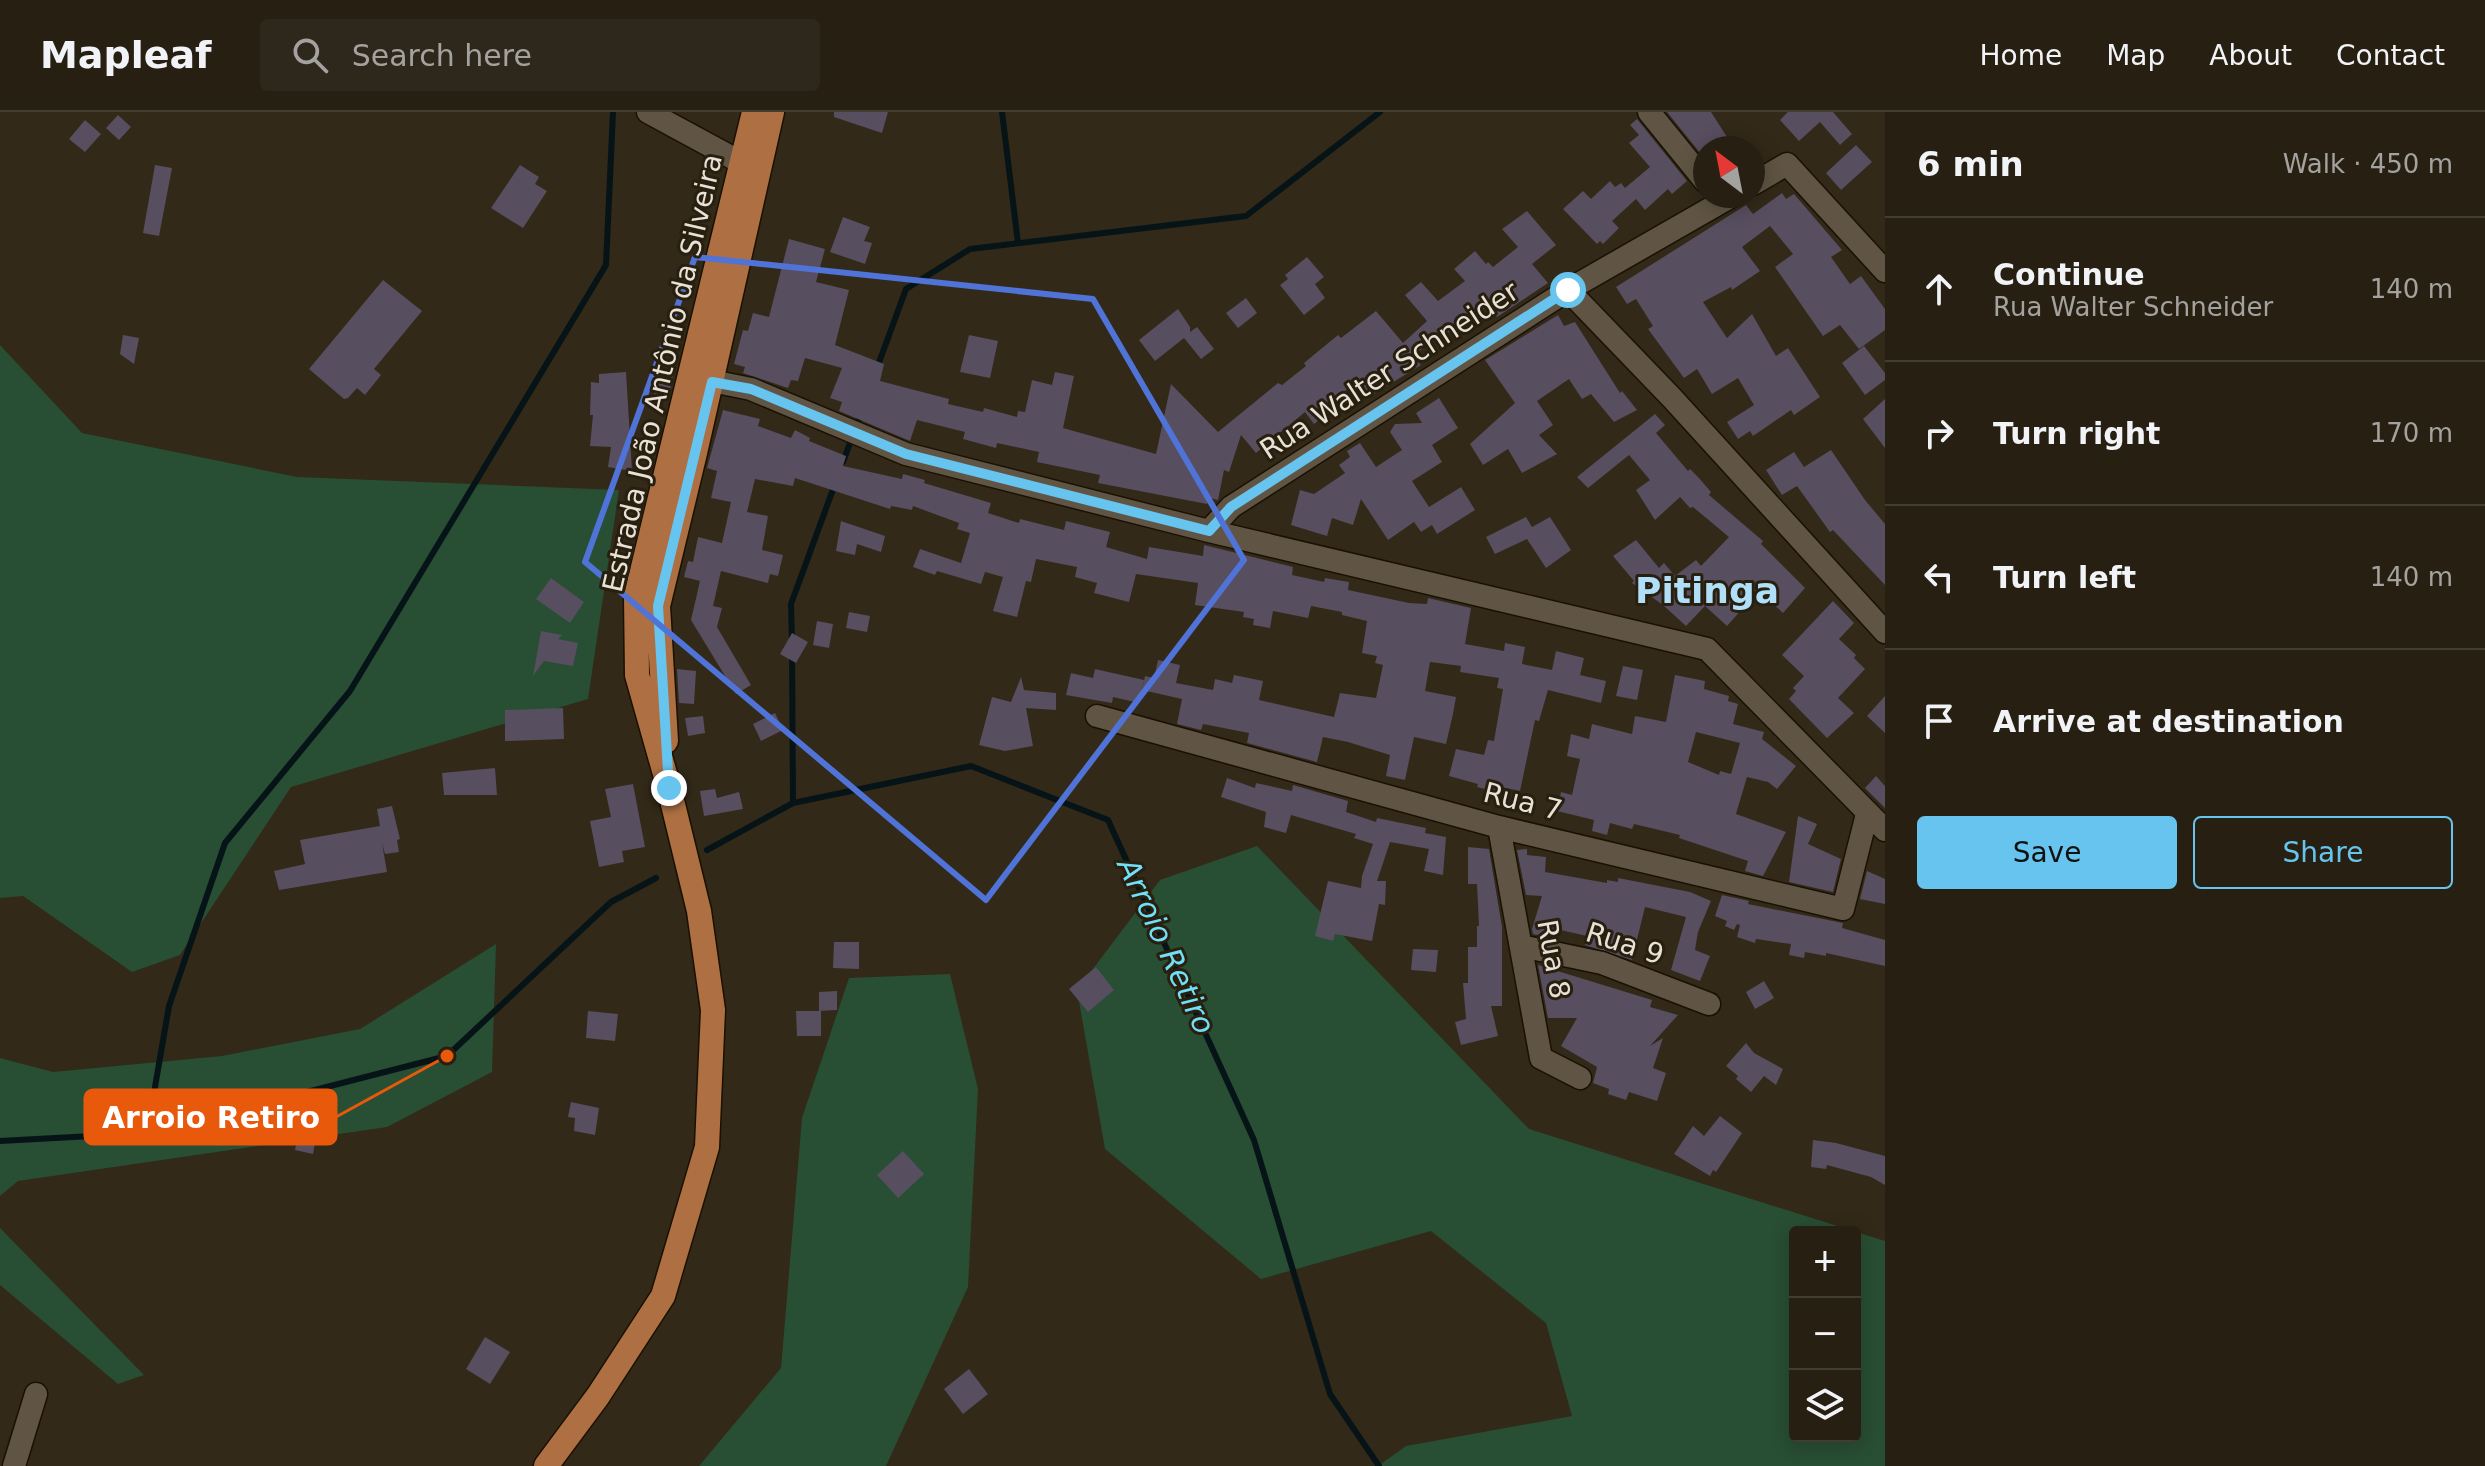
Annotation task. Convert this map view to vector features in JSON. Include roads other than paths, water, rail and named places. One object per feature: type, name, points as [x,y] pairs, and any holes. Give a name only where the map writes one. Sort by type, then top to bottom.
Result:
[{"type":"main road","name":"Estrada João Antônio da Silveira","points":[[546,1466],[598,1396],[663,1296],[707,1147],[713,1010],[699,911],[669,788],[658,606],[754,112]]},
{"type":"main road","name":"Estrada João Antônio da Silveira","points":[[702,379],[772,112]]},
{"type":"street","points":[[648,112],[742,163]]},
{"type":"street","points":[[1649,112],[1693,166]]},
{"type":"street","points":[[1765,177],[1787,164],[1885,271]]},
{"type":"street","name":"Rua Walter Schneider","points":[[1209,531],[1231,507],[1568,290],[1706,208]]},
{"type":"street","points":[[1568,290],[1672,398],[1885,632]]},
{"type":"street","points":[[702,379],[751,389],[906,454],[1209,531],[1707,649],[1885,830]]},
{"type":"street","name":"Rua 7","points":[[1097,716],[1499,827],[1843,909],[1867,814]]},
{"type":"street","name":"Rua 8","points":[[1499,827],[1541,1058],[1580,1078]]},
{"type":"street","name":"Rua 9","points":[[1521,946],[1602,963],[1709,1004]]},
{"type":"street","points":[[14,1466],[36,1394]]},
{"type":"waterway","points":[[147,1133],[169,1006],[225,843],[350,691],[606,265],[613,112]]},
{"type":"waterway","points":[[1002,112],[1018,243]]},
{"type":"waterway","points":[[877,368],[906,289],[970,249],[1246,216],[1380,112]]},
{"type":"waterway","points":[[843,462],[861,413]]},
{"type":"waterway","points":[[792,641],[791,604],[835,484]]},
{"type":"waterway","points":[[792,652],[793,803]]},
{"type":"waterway","name":"Arroio Retiro","points":[[707,850],[793,803],[971,766],[1108,820],[1254,1140],[1330,1394],[1379,1466]]},
{"type":"waterway","name":"Arroio Retiro","points":[[0,1141],[147,1133],[447,1056],[611,902],[656,878]]},
{"type":"place","name":"Arroio Retiro","points":[[447,1056]]},
{"type":"district","name":"Pitinga","points":[[1707,590]]}]
